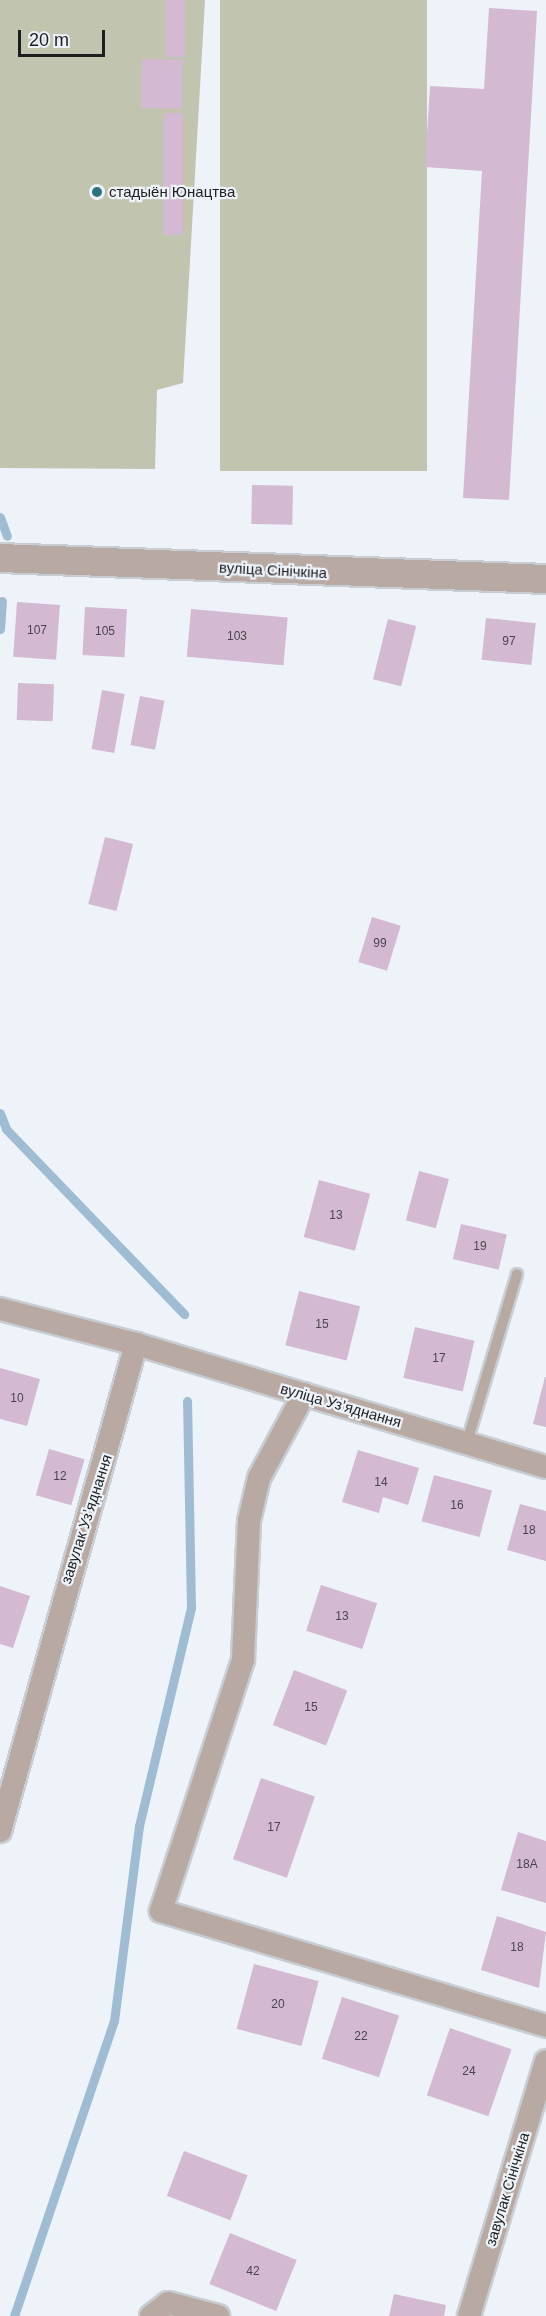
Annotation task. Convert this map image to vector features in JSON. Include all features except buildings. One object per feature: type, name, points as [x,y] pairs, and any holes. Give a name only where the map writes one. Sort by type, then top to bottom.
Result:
[{"type":"street","name":"вуліца Сінічкіна","points":[[0,558],[546,579]]},
{"type":"street","points":[[0,1309],[136,1344]]},
{"type":"street","name":"вуліца Узʼяднання","points":[[136,1344],[546,1467]]},
{"type":"street","name":"завулак Узʼяднання","points":[[0,1831],[136,1344]]},
{"type":"street","points":[[304,1394],[259,1478],[249,1521],[243,1660],[161,1911],[546,2026]]},
{"type":"street","name":"завулак Сінічкіна","points":[[469,2316],[546,2061]]},
{"type":"street","points":[[151,2316],[168,2303],[218,2316]]},
{"type":"lane","points":[[467,1442],[517,1274]]},
{"type":"green space","name":"стадыён Юнацтва","points":[[0,0],[205,0],[183,383],[157,390],[155,469],[0,468]]},
{"type":"green space","points":[[220,0],[427,0],[427,471],[220,471]]},
{"type":"waterway","points":[[0,517],[7,536]]},
{"type":"waterway","points":[[0,629],[2,601]]},
{"type":"waterway","points":[[0,1113],[6,1129],[184,1314]]},
{"type":"waterway","points":[[14,2316],[114,2021],[139,1826],[191,1607],[187,1401]]},
{"type":"place","name":"стадыён Юнацтва","points":[[97,192]]}]
